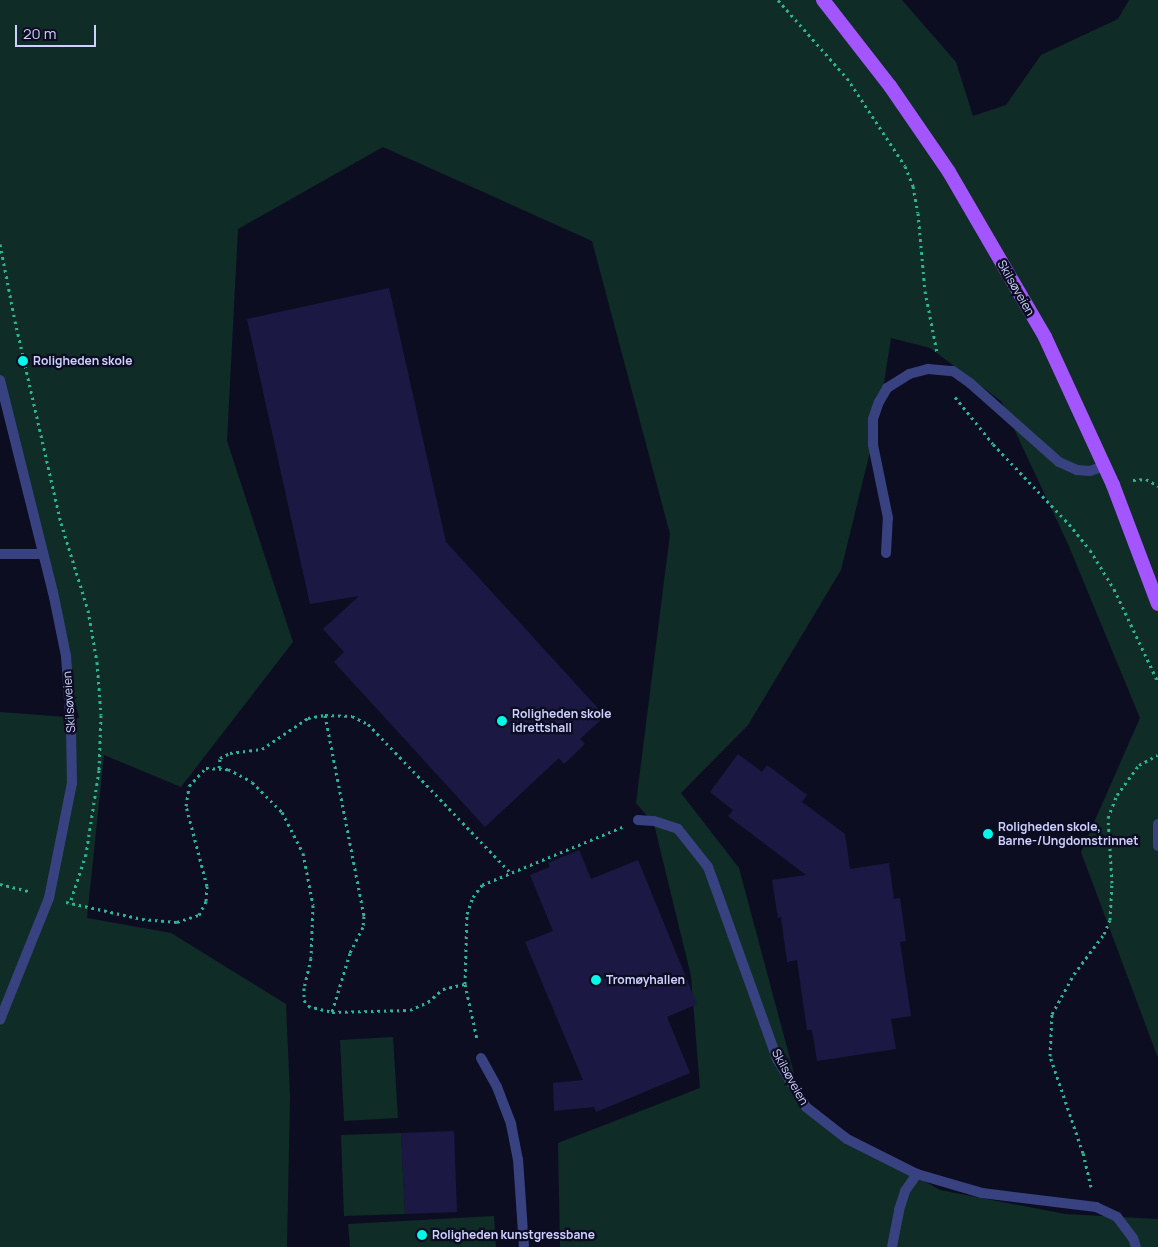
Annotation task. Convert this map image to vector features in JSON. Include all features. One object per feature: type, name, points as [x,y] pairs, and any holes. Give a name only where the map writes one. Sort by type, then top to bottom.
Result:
[{"type":"main road","name":"Skilsøveien","points":[[823,0],[890,86],[949,172],[1045,337],[1104,466],[1158,604]]},
{"type":"street","points":[[886,553],[888,518],[873,445],[873,419],[879,402],[887,388],[909,374],[928,369],[953,371],[970,383],[1060,462],[1077,470],[1090,471],[1104,466]]},
{"type":"street","name":"Skilsøveien","points":[[0,380],[66,656],[72,727],[72,783],[49,898],[0,1020]]},
{"type":"street","points":[[2,551],[43,554]]},
{"type":"street","name":"Skilsøveien","points":[[638,820],[654,821],[678,829],[708,867],[777,1059],[806,1107],[846,1140],[917,1174],[982,1194],[1096,1207],[1117,1217],[1133,1238],[1136,1247]]},
{"type":"street","points":[[1158,824],[1158,846]]},
{"type":"street","points":[[481,1058],[497,1087],[512,1124],[518,1159],[524,1247]]},
{"type":"street","points":[[892,1247],[899,1210],[906,1191],[917,1174]]},
{"type":"path","points":[[778,0],[847,78],[905,166],[913,186],[918,212],[925,291],[934,342],[948,388],[987,437],[1090,550],[1114,589],[1158,682]]},
{"type":"path","points":[[219,768],[220,758],[230,753],[262,749],[308,718],[324,715],[352,716],[368,724],[511,873]]},
{"type":"path","points":[[324,715],[364,916],[363,927],[350,953],[332,1012]]},
{"type":"path","points":[[1096,1207],[1083,1153],[1050,1056],[1052,1014],[1074,974],[1104,934],[1110,920],[1112,883],[1108,818],[1117,795],[1139,765],[1158,755]]},
{"type":"path","points":[[0,884],[49,898],[142,919],[177,922],[199,915],[206,901],[207,886],[186,806],[189,786],[198,774],[206,768],[228,769],[252,782],[282,812],[303,853],[313,905],[311,958],[304,988],[304,1000],[308,1006],[332,1012],[410,1010],[428,1002],[443,989],[465,984]]},
{"type":"path","points":[[481,1058],[465,984],[467,914],[473,897],[482,885],[638,820]]},
{"type":"green space","points":[[0,0],[902,0],[956,62],[973,116],[1006,105],[1041,55],[1118,19],[1129,0],[1158,0],[1158,1058],[1081,852],[1140,718],[1068,544],[1001,401],[930,348],[891,338],[879,415],[841,570],[748,725],[681,793],[739,868],[804,1111],[940,1190],[1065,1214],[1158,1219],[1158,1247],[560,1247],[558,1143],[700,1088],[691,976],[654,824],[636,803],[670,534],[592,241],[383,147],[238,229],[227,441],[293,642],[181,787],[104,755],[87,918],[171,933],[286,1004],[290,1097],[287,1247],[0,1247],[0,712],[79,718],[0,399]]},
{"type":"green space","points":[[393,1037],[398,1118],[344,1121],[340,1040]]},
{"type":"green space","points":[[401,1133],[405,1214],[344,1216],[341,1135]]},
{"type":"green space","name":"Roligheden kunstgressbane","points":[[494,1216],[496,1247],[350,1247],[348,1224]]},
{"type":"building","points":[[389,288],[446,542],[605,716],[580,739],[585,744],[564,764],[559,758],[485,827],[334,662],[344,652],[323,629],[359,596],[310,604],[247,319]]},
{"type":"building","points":[[738,754],[762,772],[767,765],[807,795],[802,802],[845,834],[850,869],[889,863],[894,899],[900,898],[906,941],[900,942],[911,1016],[891,1019],[896,1049],[817,1061],[812,1030],[807,1030],[797,960],[787,962],[781,917],[778,918],[772,880],[806,875],[728,816],[733,810],[710,792]]},
{"type":"building","name":"Tromøyhallen","points":[[579,850],[591,879],[638,860],[697,1004],[667,1017],[690,1073],[596,1112],[594,1107],[554,1111],[553,1083],[583,1080],[525,942],[553,931],[530,875],[550,867],[548,863]]},
{"type":"building","points":[[454,1131],[457,1212],[405,1214],[401,1133]]},
{"type":"place","name":"Roligheden skole","points":[[23,361]]},
{"type":"place","name":"Roligheden skole idrettshall","points":[[502,721]]},
{"type":"place","name":"Roligheden skole, Barne-/Ungdomstrinnet","points":[[988,834]]},
{"type":"place","name":"Tromøyhallen","points":[[596,980]]},
{"type":"place","name":"Roligheden kunstgressbane","points":[[422,1235]]}]
